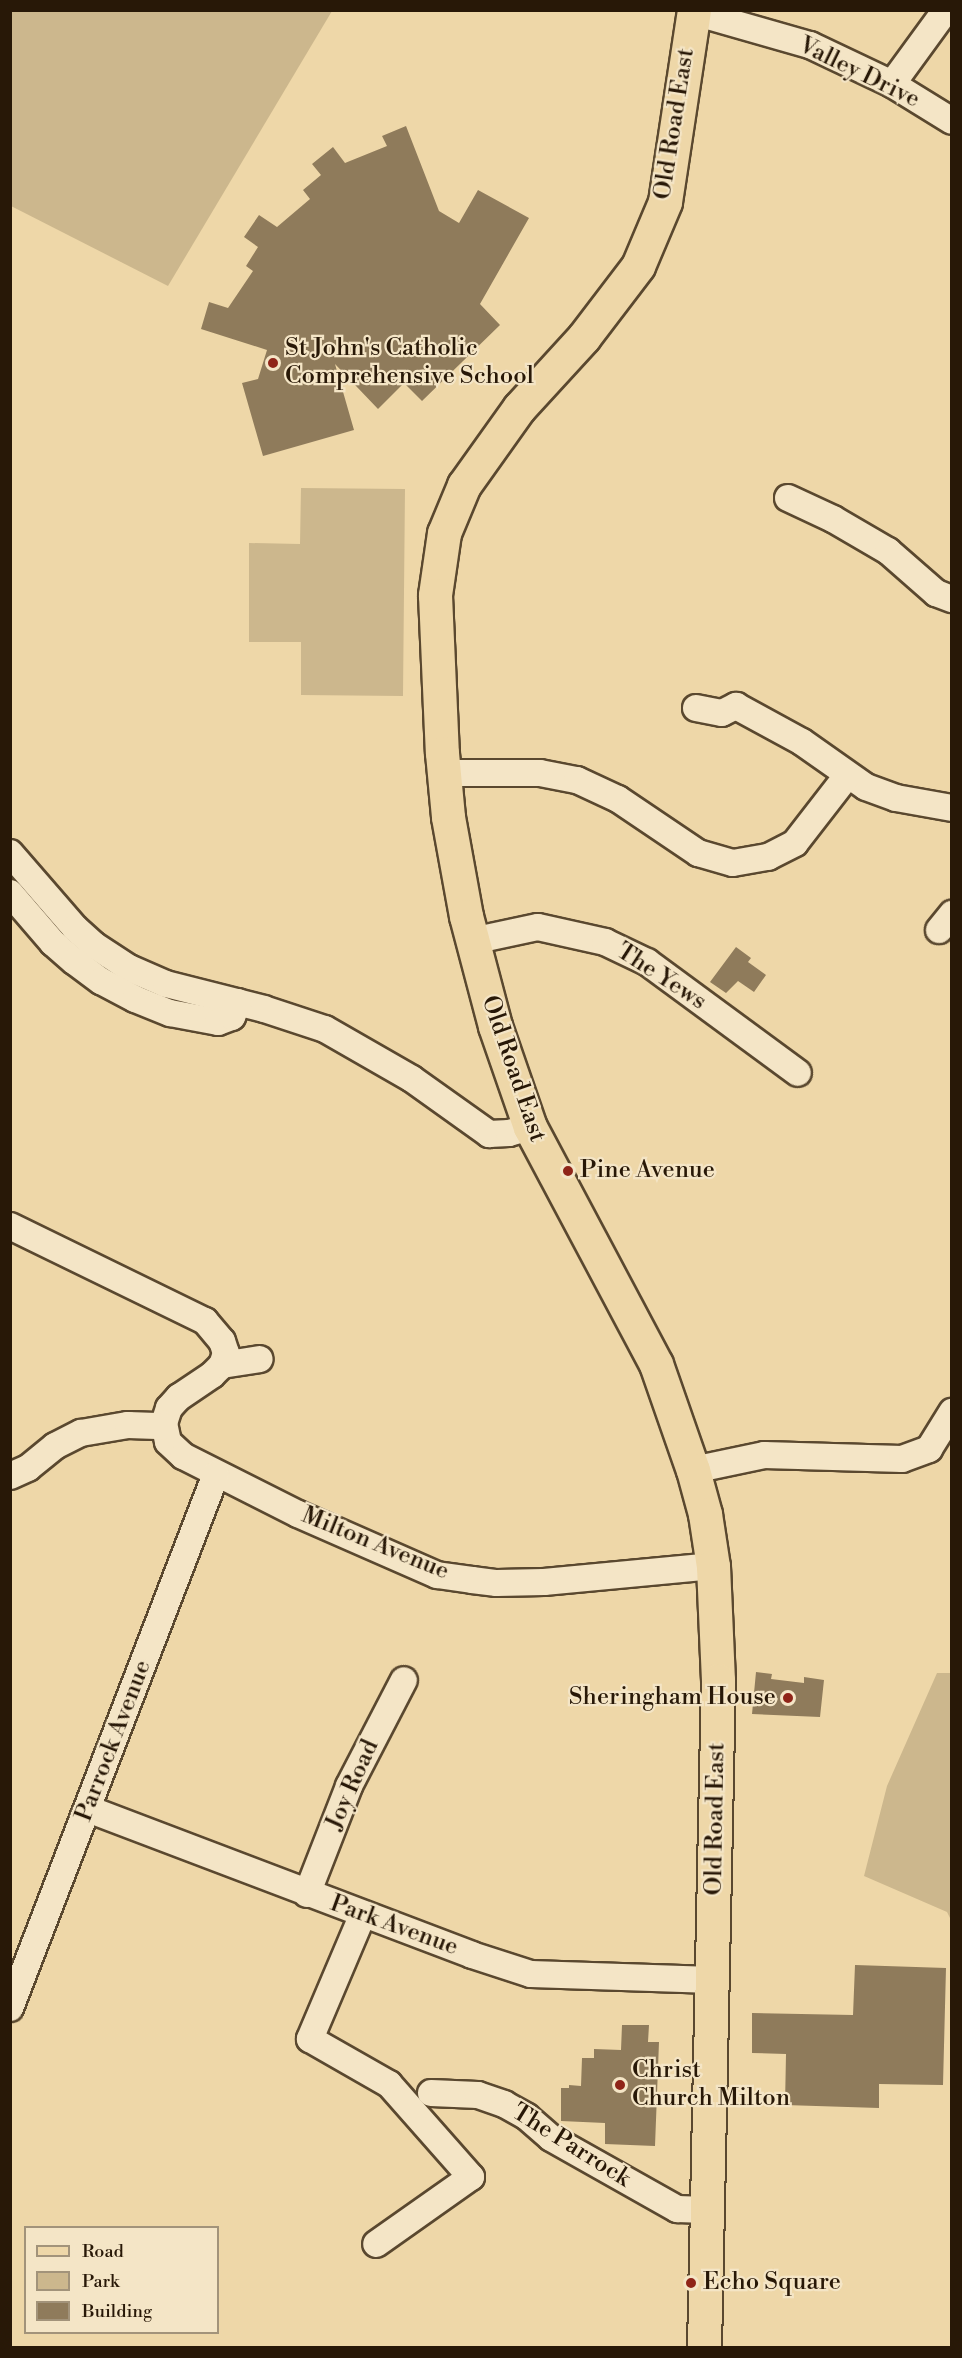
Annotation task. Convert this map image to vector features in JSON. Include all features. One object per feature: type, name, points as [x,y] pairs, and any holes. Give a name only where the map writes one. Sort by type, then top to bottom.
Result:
[{"type":"main road","name":"Old Road East","points":[[694,11],[665,202],[638,266],[584,337],[519,408],[464,485],[444,533],[435,595],[443,773],[457,874],[495,1026],[530,1127],[656,1364],[693,1470],[705,1514],[713,1566],[718,1680],[704,2348]]},
{"type":"street","points":[[892,84],[946,10]]},
{"type":"street","name":"Valley Drive","points":[[694,11],[810,45],[892,84],[951,121]]},
{"type":"street","points":[[788,498],[833,519],[888,551],[936,593],[951,598]]},
{"type":"street","points":[[696,708],[721,713],[736,706],[802,742],[847,776],[887,796],[951,808]]},
{"type":"street","points":[[443,773],[540,773],[572,778],[618,799],[698,853],[733,863],[768,857],[795,843],[847,776]]},
{"type":"street","points":[[10,853],[75,928],[110,956],[137,973],[166,984],[299,1019],[344,1039],[412,1078],[489,1134],[508,1133],[530,1127]]},
{"type":"street","points":[[10,893],[68,956],[101,981],[127,995],[164,1011],[215,1022],[232,1017],[238,1002]]},
{"type":"street","name":"The Yews","points":[[472,941],[538,927],[605,942],[647,962],[798,1073]]},
{"type":"street","points":[[10,1226],[205,1321],[222,1341],[226,1353],[222,1365],[168,1415],[81,1433],[56,1446],[28,1468],[10,1476]]},
{"type":"street","points":[[222,1365],[260,1359]]},
{"type":"street","points":[[693,1470],[764,1455],[902,1459],[929,1449],[951,1412]]},
{"type":"street","name":"Milton Avenue","points":[[168,1415],[166,1439],[173,1449],[216,1474],[373,1548],[437,1575],[497,1583],[521,1583],[713,1566]]},
{"type":"street","name":"Parrock Avenue","points":[[10,2008],[216,1474]]},
{"type":"street","name":"Joy Road","points":[[307,1894],[350,1786],[404,1680]]},
{"type":"street","name":"Park Avenue","points":[[88,1809],[307,1894],[531,1974],[713,1980]]},
{"type":"street","points":[[363,1914],[310,2039],[389,2084],[471,2177],[376,2244]]},
{"type":"street","name":"The Parrock","points":[[431,2093],[478,2095],[504,2103],[527,2117],[551,2138],[677,2209],[707,2210]]},
{"type":"green space","points":[[10,11],[332,11],[168,286],[11,206]]},
{"type":"green space","points":[[301,488],[405,489],[403,696],[301,695],[301,642],[249,642],[249,543],[300,544]]},
{"type":"green space","points":[[937,1673],[951,1673],[951,1920],[947,1912],[864,1876],[887,1786]]},
{"type":"building","points":[[406,126],[439,211],[459,223],[478,190],[529,218],[480,304],[500,325],[422,401],[404,383],[378,409],[335,364],[354,430],[263,456],[242,383],[258,379],[267,350],[201,329],[209,302],[228,308],[253,271],[246,266],[258,247],[244,237],[259,215],[277,227],[310,199],[303,190],[321,175],[312,164],[333,147],[345,163],[387,146],[382,136]]},
{"type":"building","points":[[736,947],[751,958],[748,962],[766,975],[754,992],[738,981],[726,993],[710,982]]},
{"type":"building","name":"Sheringham House","points":[[756,1672],[772,1674],[771,1679],[804,1683],[804,1677],[824,1680],[820,1717],[752,1714]]},
{"type":"building","points":[[855,1965],[946,1968],[943,2085],[879,2084],[879,2108],[785,2105],[786,2054],[752,2053],[752,2013],[853,2015]]},
{"type":"building","name":"Christ Church Milton","points":[[622,2025],[649,2025],[648,2042],[659,2042],[655,2146],[605,2144],[605,2123],[561,2121],[561,2088],[569,2088],[569,2085],[581,2086],[582,2058],[594,2058],[594,2049],[621,2050]]},
{"type":"place","name":"St John's Catholic Comprehensive School","points":[[273,363]]},
{"type":"place","name":"Pine Avenue","points":[[568,1171]]},
{"type":"place","name":"Sheringham House","points":[[788,1698]]},
{"type":"place","name":"Christ Church Milton","points":[[620,2085]]},
{"type":"place","name":"Echo Square","points":[[691,2283]]}]
